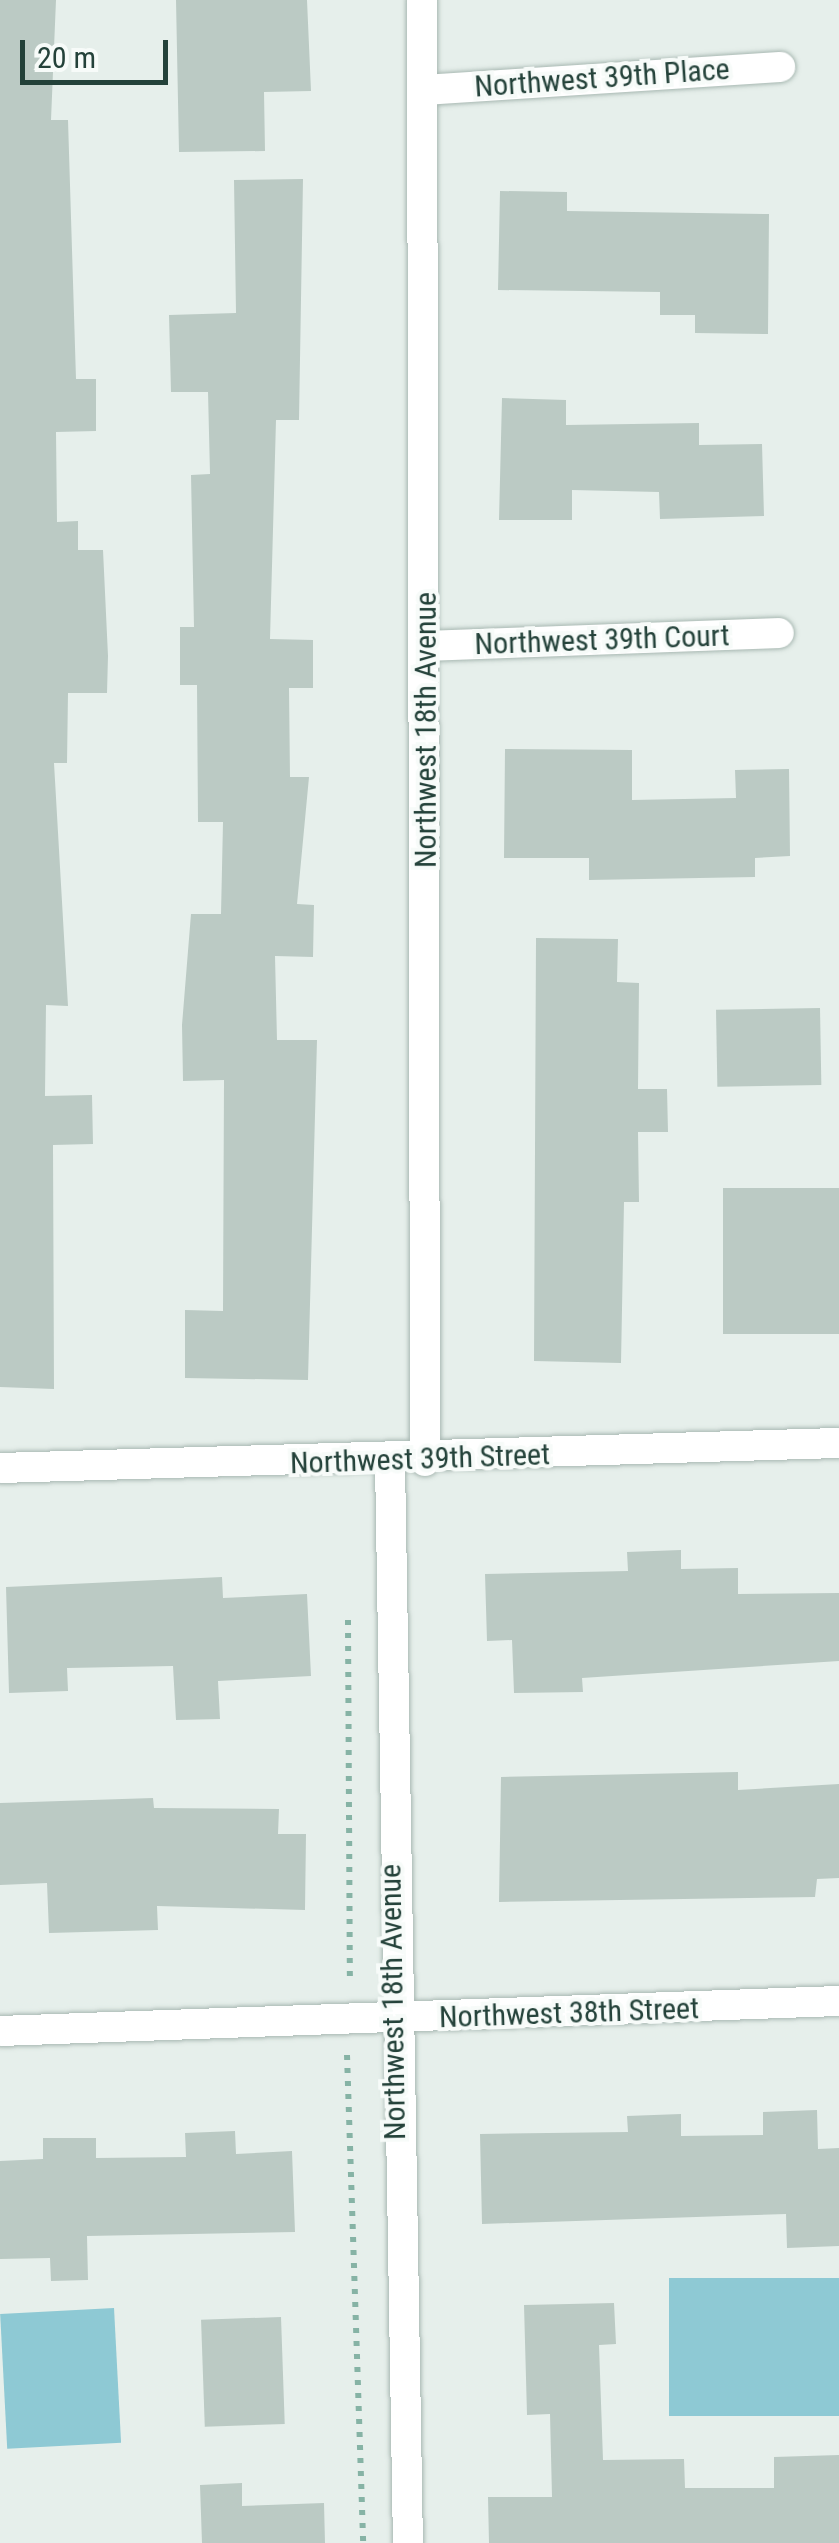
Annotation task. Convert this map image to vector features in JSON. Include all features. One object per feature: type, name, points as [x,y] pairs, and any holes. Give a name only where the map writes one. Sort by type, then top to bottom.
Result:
[{"type":"street","name":"Northwest 18th Avenue","points":[[422,0],[426,646],[424,1461]]},
{"type":"street","name":"Northwest 39th Place","points":[[423,90],[780,66]]},
{"type":"street","name":"Northwest 39th Court","points":[[426,646],[778,633]]},
{"type":"street","name":"Northwest 39th Street","points":[[0,1468],[424,1461],[839,1442]]},
{"type":"street","name":"Northwest 18th Avenue","points":[[390,1461],[392,2020],[408,2543]]},
{"type":"street","name":"Northwest 38th Street","points":[[0,2031],[839,2002]]},
{"type":"water","points":[[669,2278],[839,2278],[839,2416],[669,2416]]},
{"type":"water","points":[[114,2308],[121,2443],[7,2449],[0,2314]]},
{"type":"building","points":[[0,0],[56,0],[51,120],[68,120],[76,379],[96,379],[96,431],[56,432],[57,522],[78,521],[78,550],[103,550],[108,656],[107,693],[68,693],[67,763],[54,763],[68,1006],[46,1005],[45,1096],[92,1095],[93,1144],[53,1145],[54,1389],[0,1387]]},
{"type":"building","points":[[176,0],[307,0],[311,91],[264,92],[265,151],[179,152]]},
{"type":"building","points":[[303,179],[299,420],[276,420],[270,639],[313,640],[313,688],[289,688],[290,777],[309,777],[297,904],[314,905],[313,957],[275,956],[277,1040],[317,1040],[308,1380],[185,1378],[185,1310],[223,1311],[224,1080],[183,1081],[182,1025],[191,914],[221,914],[223,822],[198,822],[197,685],[180,685],[180,627],[194,627],[191,475],[210,474],[208,392],[171,392],[169,315],[236,313],[234,180]]},
{"type":"building","points":[[500,191],[567,192],[567,211],[769,214],[768,334],[695,333],[695,315],[660,315],[660,292],[498,290]]},
{"type":"building","points":[[502,398],[566,400],[566,425],[699,423],[699,445],[762,444],[764,516],[660,519],[659,492],[572,490],[572,520],[499,520]]},
{"type":"building","points":[[505,749],[632,750],[632,800],[736,798],[735,770],[789,769],[790,856],[755,858],[755,877],[589,880],[589,858],[504,858]]},
{"type":"building","points":[[536,938],[618,939],[617,982],[639,983],[638,1089],[667,1089],[668,1132],[638,1132],[639,1202],[624,1202],[621,1363],[534,1361]]},
{"type":"building","points":[[820,1008],[821,1085],[717,1087],[716,1010]]},
{"type":"building","points":[[723,1188],[839,1188],[839,1334],[723,1334]]},
{"type":"building","points":[[681,1550],[681,1569],[738,1568],[738,1594],[839,1593],[839,1661],[582,1678],[583,1692],[514,1693],[512,1640],[487,1641],[485,1574],[628,1571],[627,1552]]},
{"type":"building","points":[[222,1577],[223,1598],[307,1594],[311,1676],[218,1681],[220,1719],[176,1720],[173,1666],[67,1668],[68,1691],[9,1693],[6,1587]]},
{"type":"building","points":[[738,1772],[738,1790],[839,1784],[839,1878],[817,1879],[815,1897],[499,1902],[501,1777]]},
{"type":"building","points":[[153,1798],[154,1808],[279,1809],[278,1834],[306,1834],[305,1910],[157,1906],[158,1930],[49,1933],[47,1883],[0,1885],[0,1803]]},
{"type":"building","points":[[817,2110],[818,2149],[839,2148],[839,2246],[787,2248],[786,2214],[482,2224],[480,2134],[628,2132],[627,2116],[681,2114],[681,2136],[763,2135],[763,2112]]},
{"type":"building","points":[[235,2131],[236,2154],[292,2151],[295,2232],[87,2236],[88,2280],[51,2281],[50,2258],[0,2259],[0,2161],[43,2159],[43,2138],[96,2138],[96,2158],[186,2157],[185,2133]]},
{"type":"building","points":[[614,2303],[616,2344],[599,2345],[603,2460],[684,2459],[685,2488],[774,2488],[774,2457],[839,2455],[839,2543],[489,2543],[488,2497],[552,2497],[550,2414],[527,2415],[524,2305]]},
{"type":"building","points":[[281,2317],[285,2424],[205,2427],[201,2320]]},
{"type":"building","points":[[242,2483],[242,2506],[324,2503],[325,2543],[202,2543],[200,2485]]}]
